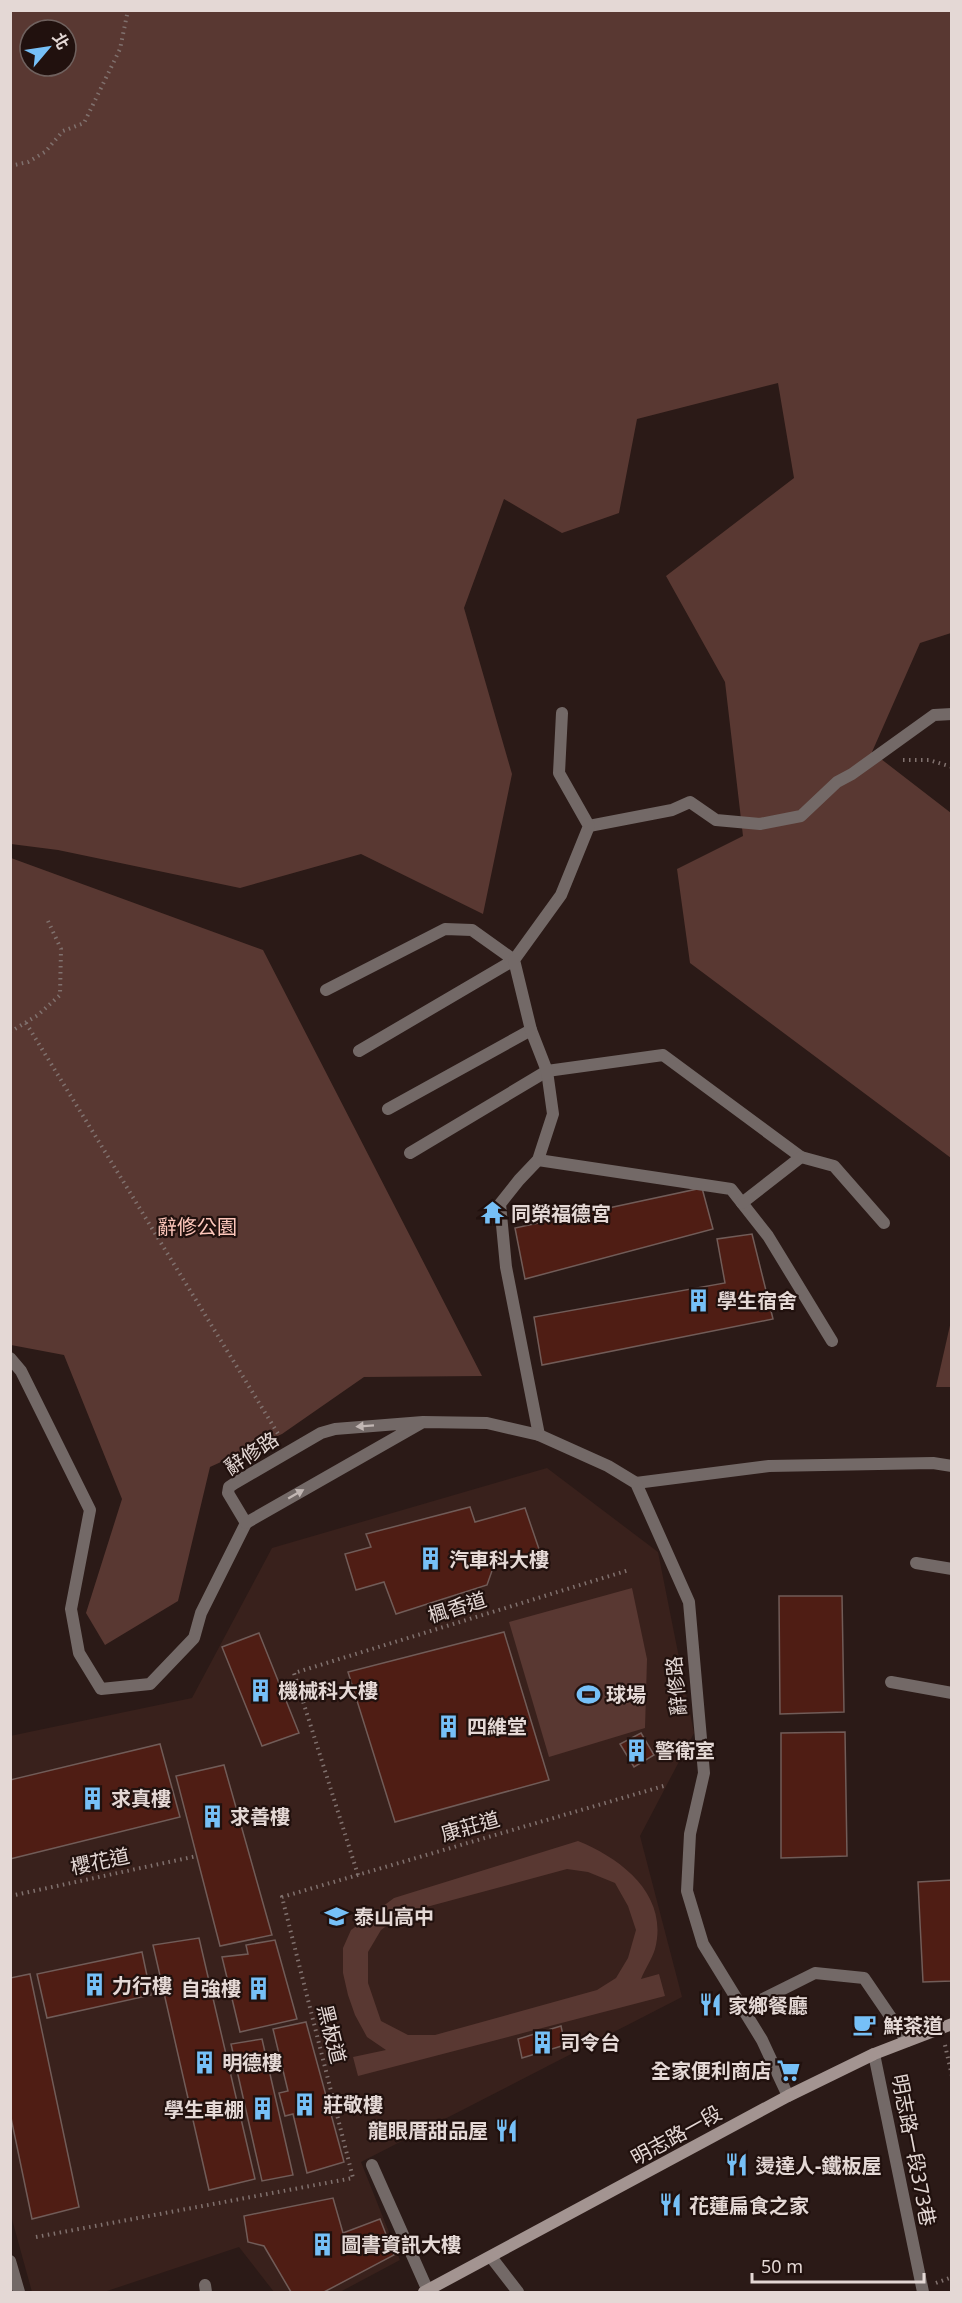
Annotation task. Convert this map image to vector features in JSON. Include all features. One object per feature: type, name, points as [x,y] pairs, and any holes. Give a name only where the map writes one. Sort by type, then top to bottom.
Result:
[{"type":"main road","name":"明志路一段","points":[[426,2292],[788,2096],[874,2054],[948,2025]]},
{"type":"street","points":[[562,713],[560,774],[589,826]]},
{"type":"street","points":[[589,826],[672,810],[690,802],[716,820],[760,824],[801,816],[837,782],[934,715],[951,714]]},
{"type":"street","points":[[360,1051],[514,960],[561,895],[589,826]]},
{"type":"street","points":[[326,990],[445,929],[472,930],[514,960],[531,1030],[547,1071],[553,1114],[538,1160],[500,1204],[506,1267],[539,1435]]},
{"type":"street","points":[[388,1109],[531,1030]]},
{"type":"street","points":[[410,1153],[547,1071],[663,1055],[801,1157],[834,1166],[884,1223]]},
{"type":"street","points":[[742,1203],[801,1157]]},
{"type":"street","points":[[538,1160],[731,1189],[768,1236],[832,1341]]},
{"type":"street","points":[[10,1358],[21,1371],[90,1510],[71,1609],[79,1653],[101,1689],[150,1684],[194,1638],[201,1613],[246,1523],[423,1422]]},
{"type":"street","name":"辭修路","points":[[246,1523],[228,1493],[229,1487],[321,1433],[334,1429],[423,1422],[487,1423],[539,1435],[608,1466],[636,1483],[688,1602],[704,1773],[690,1834],[687,1891],[703,1944],[762,2040],[788,2096]]},
{"type":"street","points":[[636,1483],[769,1466],[933,1463],[951,1466]]},
{"type":"street","points":[[916,1563],[951,1569]]},
{"type":"street","points":[[891,1682],[951,1694]]},
{"type":"street","points":[[743,2009],[815,1973],[864,1978],[908,2041]]},
{"type":"street","name":"明志路一段373巷","points":[[874,2054],[920,2291]]},
{"type":"street","points":[[372,2166],[426,2292]]},
{"type":"street","points":[[491,2258],[518,2292]]},
{"type":"street","points":[[10,2261],[19,2292]]},
{"type":"path","points":[[10,166],[28,162],[45,152],[63,131],[84,123],[120,49],[128,10]]},
{"type":"path","points":[[900,760],[929,760],[951,767]]},
{"type":"path","points":[[10,1032],[38,1016],[60,995],[61,949],[48,921]]},
{"type":"path","points":[[26,1023],[289,1451]]},
{"type":"path","name":"楓香道","points":[[358,1875],[294,1673],[629,1570]]},
{"type":"path","name":"康莊道","points":[[282,1897],[667,1785]]},
{"type":"path","name":"櫻花道","points":[[10,1896],[196,1856]]},
{"type":"path","name":"黑板道","points":[[36,2237],[353,2178],[282,1897]]},
{"type":"path","points":[[948,2025],[946,2059],[951,2076]]},
{"type":"shaded area","name":"泰山高中","points":[[547,1468],[658,1552],[694,1733],[640,1836],[682,1997],[361,2162],[400,2260],[340,2292],[274,2292],[239,2247],[104,2292],[32,2292],[10,2212],[10,1736],[192,1698],[272,1548]]},
{"type":"green space","points":[[11,11],[951,11],[951,633],[920,643],[872,752],[951,813],[951,1158],[690,963],[677,869],[743,836],[725,682],[666,576],[794,478],[778,383],[637,419],[619,513],[562,533],[504,499],[464,608],[512,774],[483,914],[361,854],[240,888],[58,850],[11,844]]},
{"type":"green space","name":"辭修公園","points":[[11,858],[263,950],[482,1376],[364,1377],[282,1434],[210,1467],[178,1601],[105,1645],[86,1613],[122,1499],[64,1355],[11,1345]]},
{"type":"green space","points":[[951,1321],[951,1387],[936,1387]]},
{"type":"green space","name":"球場","points":[[632,1588],[647,1659],[645,1728],[549,1757],[509,1622]]},
{"type":"green space","points":[[578,1841],[611,1858],[625,1869],[648,1896],[655,1912],[658,1930],[655,1949],[641,1979],[659,1974],[665,1996],[358,2076],[353,2057],[386,2050],[367,2037],[355,2015],[343,1973],[343,1948],[351,1930],[394,1898]],"holes":[[[567,1869],[588,1872],[615,1883],[628,1906],[636,1930],[628,1958],[616,1978],[597,1990],[435,2035],[408,2035],[381,2021],[368,1983],[368,1952],[381,1930],[404,1913]]]},
{"type":"building","name":"學生宿舍","points":[[702,1188],[713,1229],[525,1279],[515,1228]]},
{"type":"building","name":"學生宿舍","points":[[752,1234],[773,1319],[542,1365],[534,1317],[725,1283],[717,1239]]},
{"type":"building","name":"汽車科大樓","points":[[470,1507],[475,1522],[525,1508],[540,1552],[494,1565],[487,1585],[396,1614],[384,1582],[356,1590],[345,1554],[371,1547],[366,1534]]},
{"type":"building","points":[[779,1596],[842,1596],[844,1712],[780,1714]]},
{"type":"building","name":"四維堂","points":[[504,1632],[549,1780],[395,1822],[348,1672]]},
{"type":"building","name":"機械科大樓","points":[[259,1633],[299,1733],[262,1746],[222,1647]]},
{"type":"building","points":[[845,1732],[847,1856],[781,1858],[781,1733]]},
{"type":"building","name":"警衛室","points":[[641,1733],[654,1755],[634,1767],[620,1744]]},
{"type":"building","name":"求真樓","points":[[160,1744],[180,1817],[10,1859],[10,1780]]},
{"type":"building","name":"求善樓","points":[[224,1765],[272,1935],[220,1946],[176,1776]]},
{"type":"building","points":[[952,1880],[952,1981],[923,1982],[918,1882]]},
{"type":"building","name":"明德樓","points":[[199,1938],[255,2179],[209,2190],[153,1945]]},
{"type":"building","name":"自強樓","points":[[275,1940],[297,2019],[240,2032],[222,1957],[248,1954],[246,1945]]},
{"type":"building","name":"力行樓","points":[[142,1952],[151,1995],[47,2018],[37,1974]]},
{"type":"building","points":[[30,1974],[79,2207],[32,2219],[10,2113],[10,1978]]},
{"type":"building","name":"莊敬樓","points":[[306,2022],[344,2162],[307,2173],[293,2114],[285,2116],[279,2093],[288,2091],[273,2029]]},
{"type":"building","name":"司令台","points":[[561,2026],[565,2045],[522,2058],[518,2039]]},
{"type":"building","name":"學生車棚","points":[[262,2039],[293,2175],[262,2181],[231,2044]]},
{"type":"building","name":"圖書資訊大樓","points":[[333,2198],[343,2233],[380,2219],[394,2255],[324,2292],[291,2292],[264,2246],[248,2242],[244,2216]]},
{"type":"place","name":"同榮福德宮","points":[[493,1213]]},
{"type":"place","name":"學生宿舍","points":[[699,1300]]},
{"type":"place","name":"汽車科大樓","points":[[431,1559]]},
{"type":"place","name":"機械科大樓","points":[[260,1690]]},
{"type":"place","name":"球場","points":[[588,1694]]},
{"type":"place","name":"四維堂","points":[[449,1726]]},
{"type":"place","name":"警衛室","points":[[637,1750]]},
{"type":"place","name":"求真樓","points":[[93,1798]]},
{"type":"place","name":"求善樓","points":[[212,1816]]},
{"type":"place","name":"泰山高中","points":[[336,1916]]},
{"type":"place","name":"力行樓","points":[[94,1985]]},
{"type":"place","name":"自強樓","points":[[259,1988]]},
{"type":"place","name":"家鄉餐廳","points":[[710,2005]]},
{"type":"place","name":"鮮茶道","points":[[865,2025]]},
{"type":"place","name":"司令台","points":[[542,2042]]},
{"type":"place","name":"明德樓","points":[[204,2062]]},
{"type":"place","name":"全家便利商店","points":[[789,2070]]},
{"type":"place","name":"莊敬樓","points":[[305,2104]]},
{"type":"place","name":"學生車棚","points":[[262,2109]]},
{"type":"place","name":"龍眼厝甜品屋","points":[[506,2130]]},
{"type":"place","name":"燙達人-鐵板屋","points":[[737,2165]]},
{"type":"place","name":"花蓮扁食之家","points":[[671,2205]]},
{"type":"place","name":"圖書資訊大樓","points":[[323,2244]]}]
